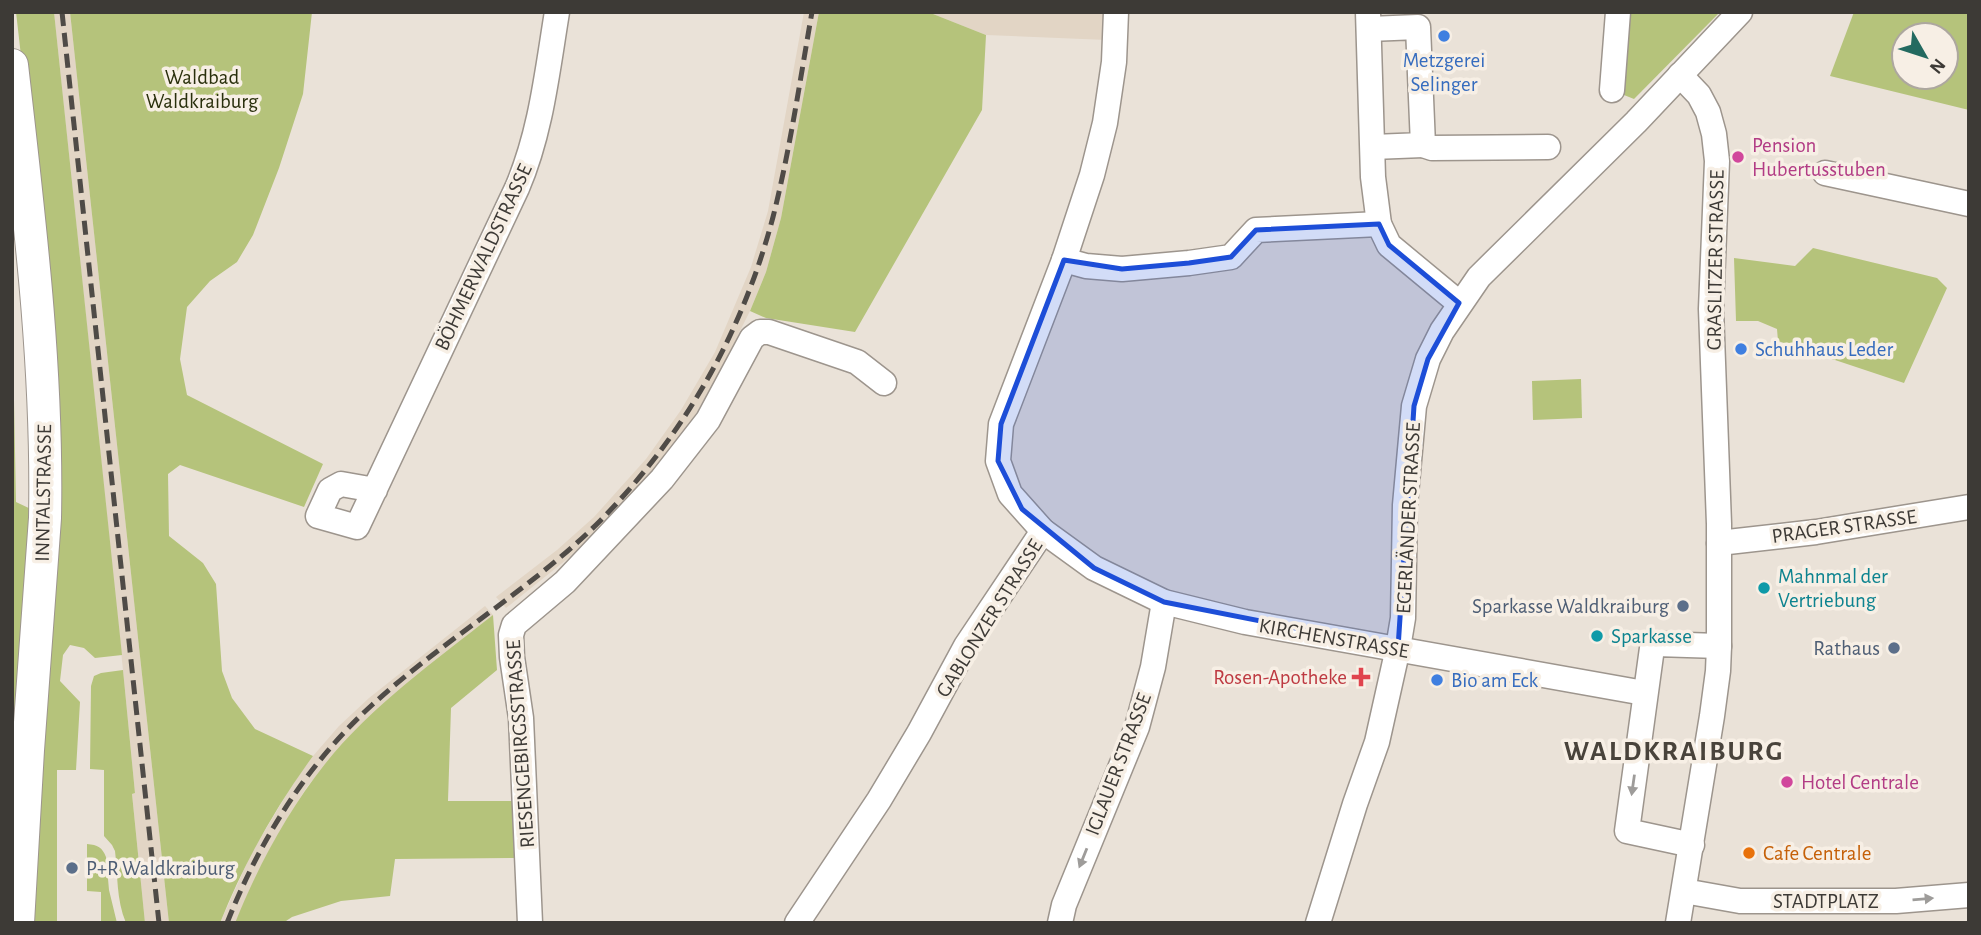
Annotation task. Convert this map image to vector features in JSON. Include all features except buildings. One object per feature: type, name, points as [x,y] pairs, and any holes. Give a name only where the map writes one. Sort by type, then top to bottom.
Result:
[{"type":"main road","name":"INNTALSTRASSE","points":[[12,65],[33,251],[46,467],[46,517],[24,800],[18,923]]},
{"type":"street","name":"BÖHMERWALDSTRASSE","points":[[375,490],[528,161],[544,97],[557,12]]},
{"type":"street","name":"GABLONZER STRASSE","points":[[797,923],[919,733],[966,646],[1043,531],[1010,494],[998,461],[1001,424],[1064,260],[1092,174],[1105,123],[1114,62],[1116,12]]},
{"type":"street","points":[[1612,90],[1618,12]]},
{"type":"street","points":[[1680,75],[1740,12]]},
{"type":"street","points":[[1423,145],[1418,27],[1368,20],[1373,177],[1379,224],[1389,245],[1460,303]]},
{"type":"street","name":"EGERLÄNDER STRASSE","points":[[1318,923],[1354,804],[1377,742],[1398,649],[1403,618],[1405,505],[1414,406],[1428,359],[1441,331],[1479,277],[1680,75]]},
{"type":"street","name":"GRASLITZER STRASSE","points":[[1680,75],[1699,95],[1708,112],[1717,161],[1711,310],[1719,543],[1719,646]]},
{"type":"street","points":[[1373,147],[1548,147]]},
{"type":"street","points":[[1825,173],[1969,204]]},
{"type":"street","points":[[1064,260],[1086,266],[1122,269],[1189,263],[1231,257],[1256,230],[1379,224]]},
{"type":"street","name":"RIESENGEBIRGSSTRASSE","points":[[530,923],[521,718],[512,657],[511,635],[514,625],[565,582],[662,480],[708,420],[752,338],[760,332],[778,335],[857,362],[884,383]]},
{"type":"street","name":"PRAGER STRASSE","points":[[1719,543],[1816,532],[1969,508]]},
{"type":"street","name":"KIRCHENSTRASSE","points":[[1043,531],[1094,568],[1164,602],[1245,622],[1644,693]]},
{"type":"street","name":"IGLAUER STRASSE","points":[[1062,914],[1137,727],[1153,667],[1164,602]]},
{"type":"street","points":[[1678,923],[1692,845],[1718,671],[1719,646],[1656,644],[1652,648],[1644,693],[1627,831],[1692,845]]},
{"type":"street","points":[[12,832],[24,800]]},
{"type":"street","name":"STADTPLATZ","points":[[1684,891],[1740,901],[1896,901],[1969,895]]},
{"type":"highlighted area","points":[[1379,224],[1389,245],[1459,303],[1428,359],[1414,406],[1398,648],[1164,602],[1094,568],[1022,509],[998,461],[1001,424],[1064,260],[1122,269],[1189,263],[1231,257],[1256,230]]},
{"type":"shaded area","points":[[54,12],[70,12],[169,923],[145,923],[123,670]]},
{"type":"shaded area","points":[[804,12],[819,12],[781,218],[766,272],[726,359],[694,417],[657,468],[603,526],[506,608],[496,597],[557,550],[594,517],[646,459],[681,410],[715,352],[751,267],[768,211]]},
{"type":"shaded area","points":[[928,12],[1108,12],[1107,40],[986,35]]},
{"type":"shaded area","points":[[485,606],[493,615],[379,708],[350,736],[307,787],[264,860],[235,923],[220,923],[251,854],[294,782],[313,756],[339,726],[369,698]]},
{"type":"green space","points":[[16,12],[54,12],[122,655],[95,658],[84,648],[70,645],[63,655],[60,681],[80,702],[76,770],[57,770],[57,923],[27,923],[43,249]]},
{"type":"green space","name":"Waldbad Waldkraiburg","points":[[70,12],[312,12],[303,94],[279,168],[253,235],[237,262],[210,281],[187,307],[180,359],[187,395],[323,464],[304,507],[180,465],[168,474],[169,536],[203,563],[216,584],[222,671],[232,698],[255,729],[313,756],[261,836],[220,923],[169,923]]},
{"type":"green space","points":[[819,12],[928,12],[986,35],[982,110],[855,332],[766,318],[750,311],[766,272],[781,218]]},
{"type":"green space","points":[[1630,12],[1720,12],[1634,99],[1624,95]]},
{"type":"green space","points":[[1854,12],[1969,13],[1969,110],[1891,91],[1960,91],[1960,21],[1890,21],[1890,91],[1830,76]]},
{"type":"green space","points":[[1813,248],[1937,278],[1947,288],[1904,383],[1778,341],[1777,329],[1758,321],[1736,321],[1734,258],[1795,266]]},
{"type":"green space","points":[[12,298],[16,502],[35,511],[12,784]]},
{"type":"green space","points":[[1581,379],[1582,418],[1533,420],[1532,381]]},
{"type":"green space","points":[[493,615],[497,670],[451,708],[448,801],[518,801],[518,858],[395,859],[390,896],[341,901],[292,917],[283,923],[235,923],[274,840],[325,764],[383,703]]},
{"type":"green space","points":[[123,670],[145,923],[126,923],[119,896],[115,851],[104,836],[104,770],[90,769],[91,686],[94,676]]},
{"type":"green space","points":[[87,844],[99,847],[106,857],[109,890],[117,923],[101,923],[101,892],[87,891]]},
{"type":"railway","points":[[62,12],[159,923]]},
{"type":"railway","points":[[227,923],[254,862],[287,805],[348,728],[428,658],[517,592],[573,546],[631,488],[684,417],[727,342],[760,260],[785,166],[812,12]]},
{"type":"place","name":"Metzgerei Selinger","points":[[1444,36]]},
{"type":"place","name":"Pension Hubertusstuben","points":[[1738,157]]},
{"type":"place","name":"Schuhhaus Leder","points":[[1741,349]]},
{"type":"place","name":"Mahnmal der Vertriebung","points":[[1764,588]]},
{"type":"place","name":"Sparkasse Waldkraiburg","points":[[1683,606]]},
{"type":"place","name":"Sparkasse","points":[[1597,636]]},
{"type":"place","name":"Rathaus","points":[[1894,648]]},
{"type":"place","name":"Rosen-Apotheke","points":[[1361,677]]},
{"type":"place","name":"Bio am Eck","points":[[1437,680]]},
{"type":"place","name":"Hotel Centrale","points":[[1787,782]]},
{"type":"place","name":"Cafe Centrale","points":[[1749,853]]},
{"type":"place","name":"P+R Waldkraiburg","points":[[72,868]]},
{"type":"district","name":"WALDKRAIBURG","points":[[1674,750]]}]
